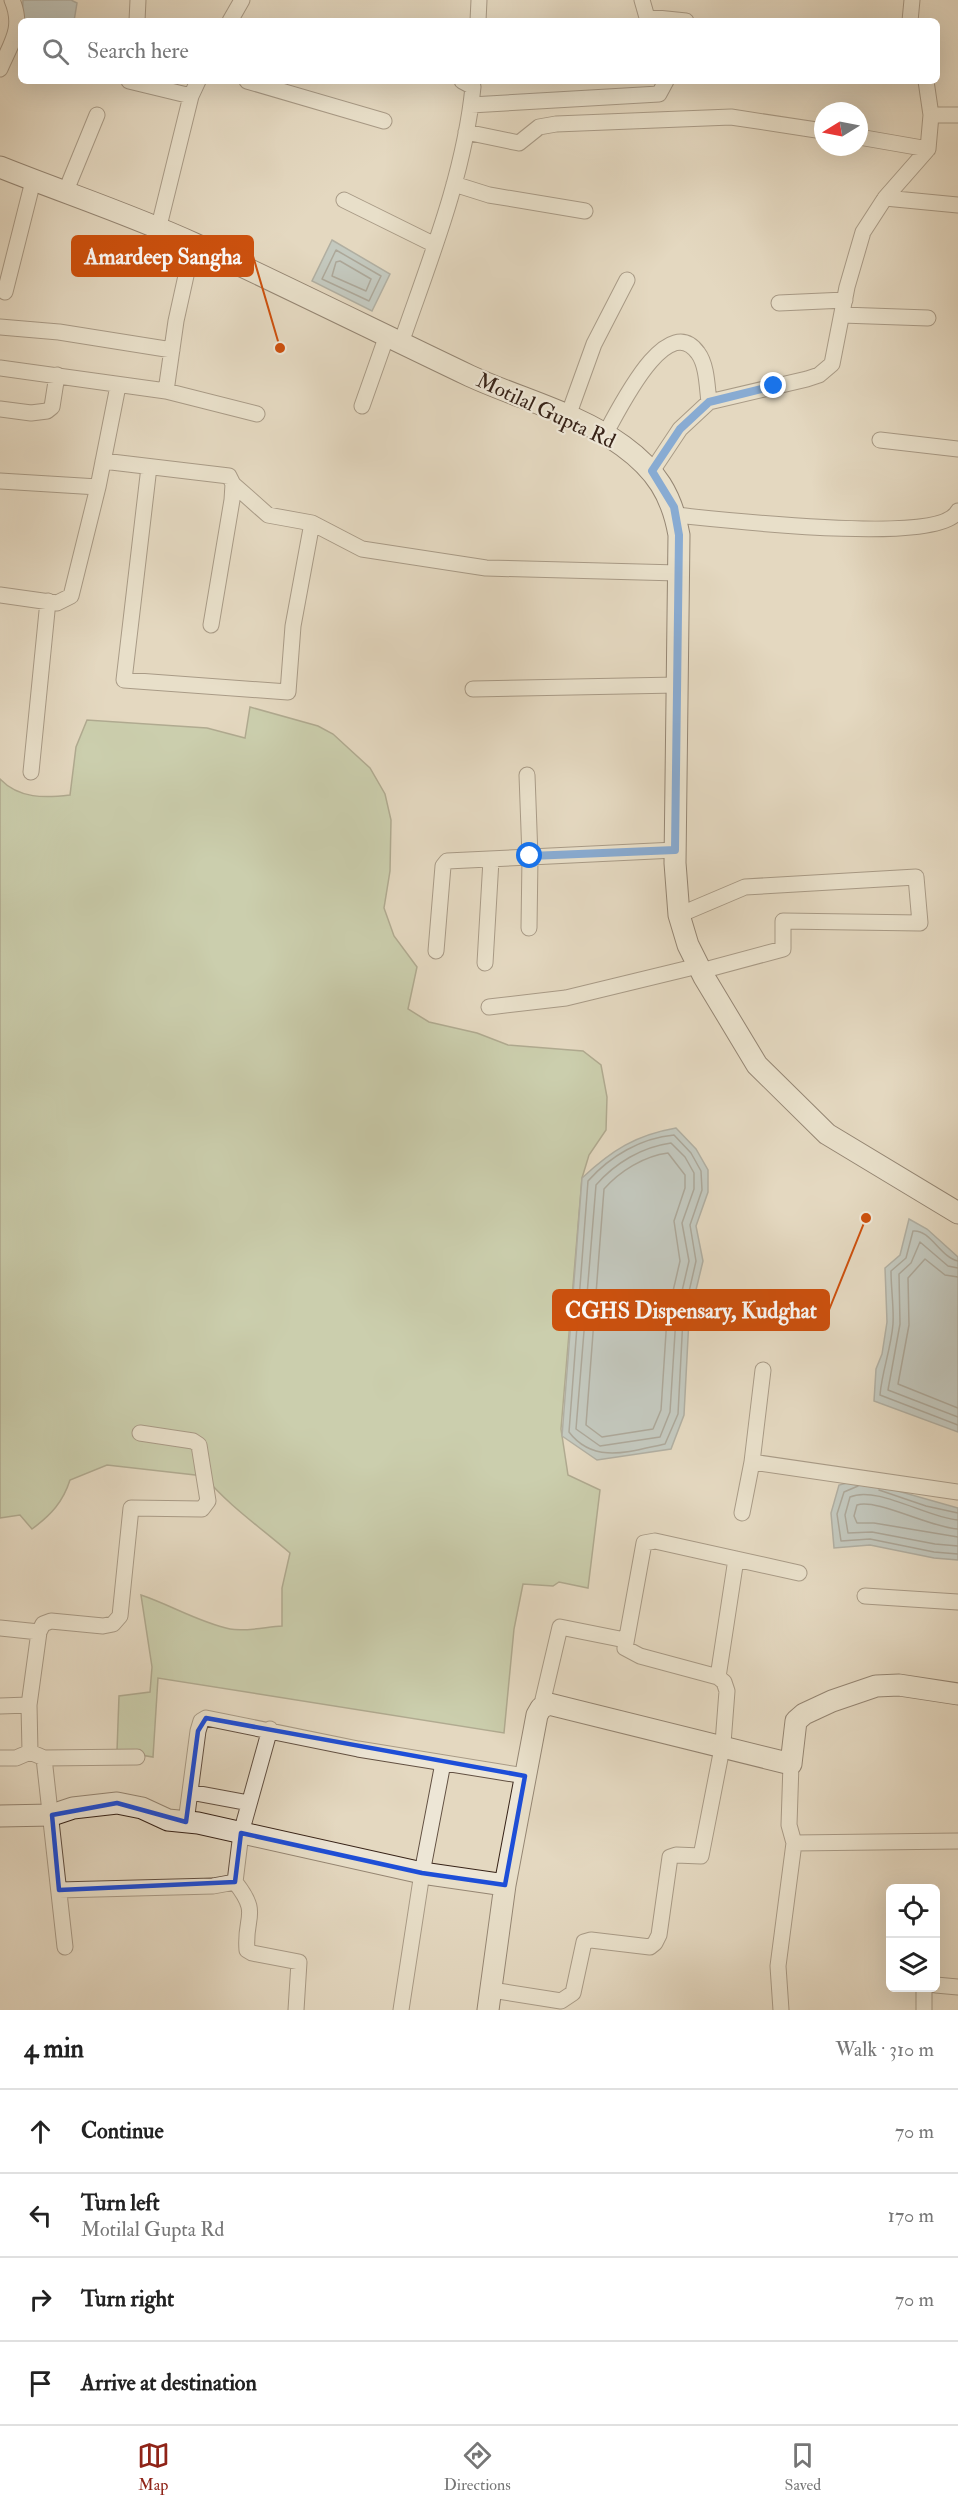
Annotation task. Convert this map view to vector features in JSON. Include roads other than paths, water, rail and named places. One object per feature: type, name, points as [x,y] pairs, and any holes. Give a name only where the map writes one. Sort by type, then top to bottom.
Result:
[{"type":"street","points":[[12,0],[18,18]]},
{"type":"street","points":[[137,18],[138,0]]},
{"type":"street","points":[[232,18],[242,0]]},
{"type":"street","points":[[478,18],[479,0]]},
{"type":"street","points":[[642,0],[648,18]]},
{"type":"street","points":[[910,18],[912,0]]},
{"type":"street","points":[[0,69],[18,28]]},
{"type":"street","points":[[141,84],[191,96]]},
{"type":"street","points":[[158,230],[191,96],[197,84]]},
{"type":"street","points":[[257,84],[384,121]]},
{"type":"street","points":[[362,406],[394,340],[435,245],[454,184],[466,132],[471,105],[469,84]]},
{"type":"street","points":[[652,471],[680,429],[709,402],[819,375],[832,364],[843,307],[862,232],[885,198],[928,149],[931,115],[926,84]]},
{"type":"street","points":[[471,105],[660,86]]},
{"type":"street","points":[[65,193],[97,115]]},
{"type":"street","points":[[931,115],[958,115]]},
{"type":"street","points":[[466,132],[519,143],[539,127],[556,124],[731,117],[814,130]]},
{"type":"street","points":[[868,139],[928,149]]},
{"type":"street","name":"Motilal Gupta Rd","points":[[0,167],[193,244],[481,381],[568,416],[622,445],[652,471],[674,507],[679,535],[675,850],[680,915],[688,945],[699,969],[757,1065],[827,1134],[958,1213]]},
{"type":"street","points":[[5,292],[33,181]]},
{"type":"street","points":[[454,184],[489,195],[585,211]]},
{"type":"street","points":[[885,198],[958,205]]},
{"type":"street","points":[[344,200],[435,245]]},
{"type":"street","points":[[166,391],[193,244]]},
{"type":"street","points":[[568,416],[594,344],[627,280]]},
{"type":"street","points":[[779,303],[843,307],[928,318]]},
{"type":"street","points":[[0,327],[59,332],[172,350]]},
{"type":"street","points":[[604,436],[657,352],[677,342],[689,345],[697,351],[702,363],[709,402]]},
{"type":"street","points":[[0,368],[166,391],[257,414]]},
{"type":"street","points":[[0,409],[31,413],[47,411],[52,406],[57,375]]},
{"type":"street","points":[[0,595],[63,602],[71,596],[98,487],[118,386]]},
{"type":"street","points":[[880,440],[958,449]]},
{"type":"street","points":[[103,461],[216,472],[229,476],[233,484],[268,515],[312,523],[362,549],[486,568],[678,573]]},
{"type":"street","points":[[149,467],[124,680],[288,692],[293,626],[312,523]]},
{"type":"street","points":[[0,481],[98,487]]},
{"type":"street","points":[[211,624],[233,484]]},
{"type":"street","points":[[675,515],[807,527],[884,529],[935,524],[956,516],[958,511]]},
{"type":"street","points":[[31,772],[48,601]]},
{"type":"street","points":[[473,689],[677,685]]},
{"type":"street","points":[[527,775],[530,856],[529,928]]},
{"type":"street","points":[[436,951],[444,864],[456,859],[491,860],[530,856],[675,850]]},
{"type":"street","points":[[485,963],[491,860]]},
{"type":"street","points":[[489,1006],[532,1004],[566,998],[783,949],[783,921],[920,923],[916,877],[745,887],[680,915]]},
{"type":"street","points":[[742,1513],[752,1462],[763,1370]]},
{"type":"street","points":[[30,1752],[29,1705],[39,1632],[43,1624],[51,1621],[103,1626],[114,1624],[120,1616],[131,1508],[181,1511],[202,1509],[207,1506],[199,1444],[193,1441],[140,1433]]},
{"type":"street","points":[[752,1462],[958,1492]]},
{"type":"street","points":[[625,1640],[560,1627],[542,1708],[537,1715],[525,1776],[505,1885],[490,2000],[561,2001],[573,1993],[584,1942],[591,1940],[650,1947],[656,1943],[670,1857],[676,1854],[701,1856],[721,1747],[727,1691],[724,1682],[718,1677],[629,1653],[625,1648],[644,1543],[655,1541],[799,1573]]},
{"type":"street","points":[[718,1677],[736,1559]]},
{"type":"street","points":[[865,1596],[958,1602]]},
{"type":"street","points":[[0,1628],[39,1632]]},
{"type":"street","points":[[781,2010],[778,1966],[794,1844],[789,1825],[791,1764],[796,1721],[804,1714],[832,1701],[876,1686],[899,1685],[958,1694]]},
{"type":"street","points":[[542,1708],[549,1704],[791,1764]]},
{"type":"street","points":[[0,1706],[29,1705]]},
{"type":"street","points":[[186,1821],[201,1721],[206,1718],[270,1729],[358,1749],[525,1776]]},
{"type":"street","points":[[270,1729],[241,1833],[235,1882],[250,1901],[252,1910],[246,1938],[247,1950],[252,1953],[300,1962],[296,2010]]},
{"type":"street","points":[[0,1758],[16,1758],[30,1752],[44,1758],[137,1756]]},
{"type":"street","points":[[44,1758],[65,1947]]},
{"type":"street","points":[[401,2010],[422,1873],[443,1763]]},
{"type":"street","points":[[190,1792],[249,1803]]},
{"type":"street","points":[[0,1816],[52,1815],[73,1808],[117,1803],[142,1808],[168,1820],[186,1821],[345,1854],[422,1873],[505,1885]]},
{"type":"street","points":[[794,1844],[958,1841]]},
{"type":"street","points":[[59,1890],[213,1886],[235,1882]]},
{"type":"street","points":[[940,1985],[958,1987]]},
{"type":"street","points":[[924,1992],[924,2010]]},
{"type":"water","points":[[23,0],[71,0],[77,3],[74,18],[22,18]]},
{"type":"water","points":[[332,240],[390,274],[372,311],[312,281]]},
{"type":"water","points":[[676,1128],[696,1149],[708,1170],[708,1192],[696,1226],[703,1261],[689,1319],[684,1415],[671,1449],[597,1460],[562,1436],[582,1178],[625,1145],[649,1135]]},
{"type":"water","points":[[909,1219],[927,1229],[958,1257],[958,1432],[874,1401],[876,1369],[882,1354],[887,1322],[885,1268],[900,1255]]},
{"type":"water","points":[[859,1480],[958,1508],[958,1560],[934,1558],[870,1545],[834,1548],[831,1513],[839,1485]]},
{"type":"place","name":"Amardeep Sangha","points":[[280,348]]},
{"type":"place","name":"CGHS Dispensary, Kudghat","points":[[866,1218]]}]
